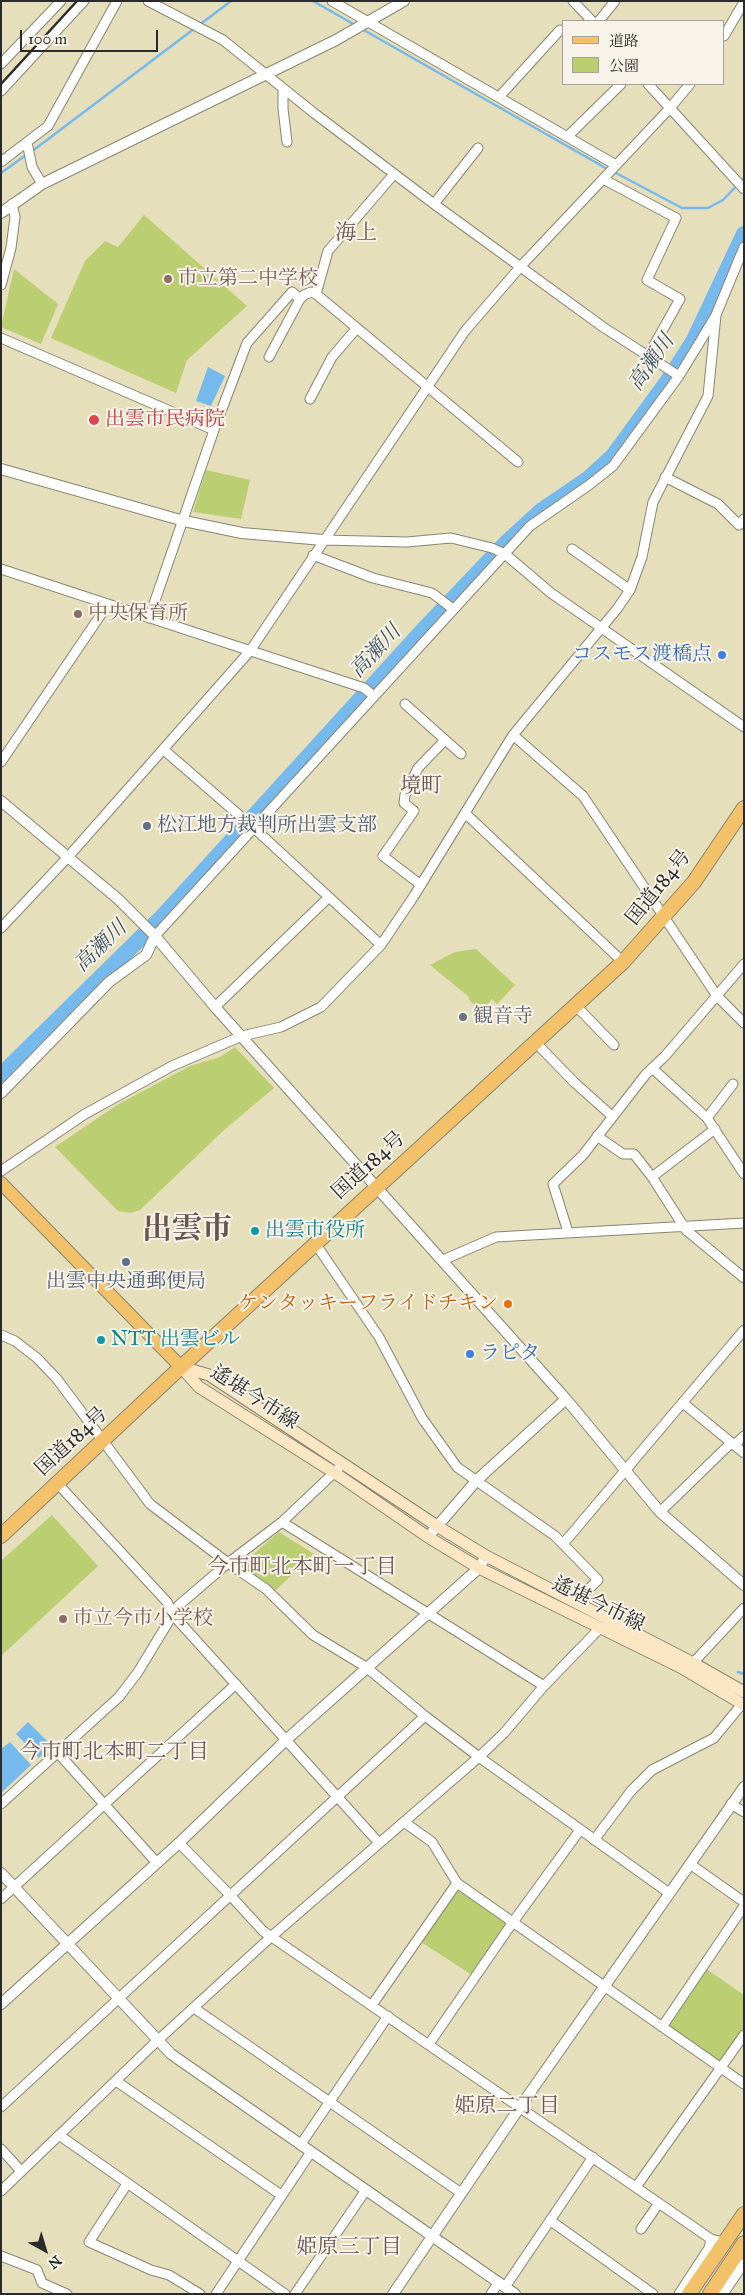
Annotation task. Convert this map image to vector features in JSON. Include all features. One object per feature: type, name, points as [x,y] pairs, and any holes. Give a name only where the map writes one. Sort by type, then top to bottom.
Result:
[{"type":"highway","name":"国道184号","points":[[1,1536],[180,1367],[376,1186],[536,1043],[622,962],[694,882],[744,808]]},
{"type":"highway","points":[[704,2272],[715,2240],[744,2201]]},
{"type":"highway","points":[[689,2294],[744,2214]]},
{"type":"highway","points":[[710,2294],[744,2243]]},
{"type":"main road","points":[[1,1183],[180,1367]]},
{"type":"main road","name":"遙堪今市線","points":[[180,1367],[209,1375],[437,1526],[486,1556],[693,1663],[744,1692]]},
{"type":"main road","name":"遙堪今市線","points":[[180,1367],[199,1387],[335,1473],[428,1537],[479,1568],[682,1668],[743,1705]]},
{"type":"street","points":[[1,64],[61,1]]},
{"type":"street","points":[[1,91],[84,1]]},
{"type":"street","points":[[1,162],[48,126],[117,1]]},
{"type":"street","points":[[148,1],[223,40],[434,204],[603,327],[679,376]]},
{"type":"street","points":[[332,1],[616,165]]},
{"type":"street","points":[[1,213],[42,184],[267,74],[368,22],[404,1]]},
{"type":"street","points":[[573,1],[591,20]]},
{"type":"street","points":[[600,20],[615,1]]},
{"type":"street","points":[[725,34],[744,2]]},
{"type":"street","points":[[499,97],[560,30]]},
{"type":"street","points":[[567,137],[620,85]]},
{"type":"street","points":[[649,85],[744,189]]},
{"type":"street","points":[[1,928],[68,857],[250,651],[465,331],[520,266],[670,108],[689,85]]},
{"type":"street","points":[[284,89],[283,108],[287,142]]},
{"type":"street","points":[[27,142],[32,168],[42,184]]},
{"type":"street","points":[[434,204],[478,148]]},
{"type":"street","points":[[316,294],[328,251],[394,174]]},
{"type":"street","points":[[603,179],[676,218],[647,280],[680,298],[648,356]]},
{"type":"street","points":[[1,284],[14,225],[12,204]]},
{"type":"street","points":[[1,1093],[109,982],[146,955],[155,936],[255,829],[530,526],[589,486],[613,466],[679,376],[716,315],[743,249]]},
{"type":"street","points":[[149,618],[214,430],[247,343],[292,292],[300,298]]},
{"type":"street","points":[[269,357],[300,298],[312,292],[518,462]]},
{"type":"street","points":[[1,1171],[85,1114],[172,1066],[242,1036],[281,1027],[321,1007],[380,945],[466,814],[513,735],[630,590],[642,557],[653,502],[708,396],[716,315]]},
{"type":"street","points":[[310,400],[332,357],[357,328]]},
{"type":"street","points":[[1,338],[214,430]]},
{"type":"street","points":[[1,468],[184,521],[242,533],[323,540],[406,542],[452,538],[492,548],[505,554],[551,593],[744,727]]},
{"type":"street","points":[[665,477],[718,504],[739,525],[744,519]]},
{"type":"street","points":[[572,549],[630,590]]},
{"type":"street","points":[[313,555],[373,578],[432,593],[453,609]]},
{"type":"street","points":[[1,569],[364,688],[374,696]]},
{"type":"street","points":[[1,762],[108,604]]},
{"type":"street","points":[[405,704],[461,754]]},
{"type":"street","points":[[513,735],[584,796],[717,996],[744,1022]]},
{"type":"street","points":[[421,885],[383,856],[414,812],[404,803],[405,795],[418,768],[445,740]]},
{"type":"street","points":[[164,750],[255,829],[380,945]]},
{"type":"street","points":[[1,801],[118,899],[155,936],[215,1007],[566,1399],[660,1512],[744,1585]]},
{"type":"street","points":[[466,814],[622,962]]},
{"type":"street","points":[[215,1007],[328,898]]},
{"type":"street","points":[[568,1232],[553,1184],[572,1167],[652,1068],[743,965]]},
{"type":"street","points":[[576,1006],[614,1045]]},
{"type":"street","points":[[536,1043],[575,1083],[612,1116]]},
{"type":"street","points":[[652,1068],[707,1118],[725,1148],[744,1174]]},
{"type":"street","points":[[707,1118],[733,1084]]},
{"type":"street","points":[[652,1177],[715,1129]]},
{"type":"street","points":[[597,1136],[622,1154],[634,1154],[652,1177],[684,1227],[744,1278]]},
{"type":"street","points":[[443,1260],[496,1237],[744,1223]]},
{"type":"street","points":[[315,1243],[379,1337],[422,1418],[458,1467],[524,1512],[563,1544],[598,1580],[575,1602]]},
{"type":"street","points":[[563,1544],[627,1471],[744,1330]]},
{"type":"street","points":[[1,1335],[15,1340],[38,1358],[57,1379],[150,1504],[266,1589],[312,1634],[366,1668],[424,1716],[479,1757],[669,1893]]},
{"type":"street","points":[[428,1537],[477,1480],[566,1399]]},
{"type":"street","points":[[683,1404],[744,1453]]},
{"type":"street","points":[[660,1512],[732,1444],[744,1436]]},
{"type":"street","points":[[1,1804],[58,1754],[119,1696],[138,1672],[174,1616],[178,1606],[228,1563],[282,1522],[335,1473],[342,1463]]},
{"type":"street","points":[[58,1484],[167,1602],[174,1616],[379,1843]]},
{"type":"street","points":[[282,1522],[544,1686]]},
{"type":"street","points":[[1,2004],[179,1843],[286,1740],[479,1568],[486,1556]]},
{"type":"street","points":[[693,1663],[744,1608]]},
{"type":"street","points":[[1,2191],[157,2041],[272,1936],[479,1757],[601,1627]]},
{"type":"street","points":[[1,1900],[236,1684]]},
{"type":"street","points":[[594,1840],[631,1791],[652,1770],[714,1738],[743,1705]]},
{"type":"street","points":[[1,2107],[338,1798],[424,1716]]},
{"type":"street","points":[[58,1754],[157,1863]]},
{"type":"street","points":[[393,2294],[520,2107],[744,1788]]},
{"type":"street","points":[[732,1804],[744,1812]]},
{"type":"street","points":[[404,1822],[432,1842],[457,1883],[604,1988],[744,2084]]},
{"type":"street","points":[[430,2044],[513,1922],[580,1830]]},
{"type":"street","points":[[179,1843],[263,1931],[430,2044],[658,2203],[715,2240],[679,2294]]},
{"type":"street","points":[[662,2027],[744,1904],[690,1864]]},
{"type":"street","points":[[1,1873],[117,1999],[171,2054],[515,2294]]},
{"type":"street","points":[[372,2005],[457,1883]]},
{"type":"street","points":[[194,2008],[461,2193]]},
{"type":"street","points":[[301,2144],[388,2016]]},
{"type":"street","points":[[636,2187],[744,2035]]},
{"type":"street","points":[[116,2081],[281,2195]]},
{"type":"street","points":[[59,2136],[285,2294]]},
{"type":"street","points":[[1,2149],[22,2172]]},
{"type":"street","points":[[216,2294],[311,2152]]},
{"type":"street","points":[[491,2294],[502,2285],[551,2221],[593,2157]]},
{"type":"street","points":[[127,2184],[89,2242],[151,2270],[170,2275],[200,2294]]},
{"type":"street","points":[[295,2294],[366,2190]]},
{"type":"street","points":[[640,2229],[658,2203]]},
{"type":"street","points":[[551,2221],[653,2294]]},
{"type":"street","points":[[1,2256],[37,2270],[42,2283],[67,2294]]},
{"type":"street","points":[[723,2294],[744,2262]]},
{"type":"green space","points":[[144,215],[247,306],[187,360],[176,393],[51,338],[85,261],[105,241],[118,247]]},
{"type":"green space","points":[[14,269],[58,304],[41,344],[1,327]]},
{"type":"green space","points":[[206,470],[250,480],[241,519],[193,512]]},
{"type":"green space","points":[[476,949],[515,985],[497,1004],[492,999],[482,1011],[470,1001],[468,996],[430,965],[455,952]]},
{"type":"green space","points":[[235,1047],[274,1088],[224,1130],[140,1210],[130,1213],[118,1211],[55,1147],[117,1105],[190,1066],[220,1057]]},
{"type":"green space","points":[[52,1515],[98,1566],[1,1656],[1,1561]]},
{"type":"green space","points":[[279,1532],[314,1554],[276,1590],[241,1565]]},
{"type":"green space","points":[[460,1890],[507,1922],[507,1925],[472,1975],[421,1942],[456,1891]]},
{"type":"green space","points":[[705,1968],[744,1995],[744,2029],[720,2062],[666,2026]]},
{"type":"water","points":[[208,367],[225,376],[211,406],[196,401]]},
{"type":"water","points":[[28,1722],[52,1746],[39,1758],[16,1734]]},
{"type":"water","points":[[10,1742],[31,1765],[1,1793],[1,1749]]},
{"type":"waterway","points":[[31,152],[231,1]]},
{"type":"waterway","points":[[313,1],[355,25]]},
{"type":"waterway","points":[[362,29],[609,170]]},
{"type":"waterway","points":[[1,173],[26,155]]},
{"type":"waterway","points":[[614,172],[682,208],[708,208],[723,200],[744,178]]},
{"type":"waterway","name":"高瀬川","points":[[1,1075],[163,916],[426,627],[506,543],[542,510],[589,478],[613,456],[667,382],[694,340],[744,234]]},
{"type":"waterway","points":[[550,1674],[576,1646]]},
{"type":"waterway","points":[[738,1672],[744,1674]]},
{"type":"railway","points":[[1,84],[77,1]]},
{"type":"place","name":"市立第二中学校","points":[[168,279]]},
{"type":"place","name":"出雲市民病院","points":[[94,420]]},
{"type":"place","name":"中央保育所","points":[[78,614]]},
{"type":"place","name":"コスモス渡橋点","points":[[722,655]]},
{"type":"place","name":"松江地方裁判所出雲支部","points":[[147,826]]},
{"type":"place","name":"観音寺","points":[[463,1017]]},
{"type":"place","name":"出雲市役所","points":[[255,1231]]},
{"type":"place","name":"出雲中央通郵便局","points":[[126,1262]]},
{"type":"place","name":"ケンタッキーフライドチキン","points":[[508,1304]]},
{"type":"place","name":"NTT 出雲ビル","points":[[101,1340]]},
{"type":"place","name":"ラピタ","points":[[470,1354]]},
{"type":"place","name":"市立今市小学校","points":[[63,1619]]},
{"type":"district","name":"海上","points":[[356,234]]},
{"type":"district","name":"境町","points":[[421,787]]},
{"type":"district","name":"出雲市","points":[[187,1231]]},
{"type":"district","name":"今市町北本町一丁目","points":[[302,1568]]},
{"type":"district","name":"今市町北本町二丁目","points":[[114,1753]]},
{"type":"district","name":"姫原二丁目","points":[[507,2107]]},
{"type":"district","name":"姫原三丁目","points":[[349,2248]]}]
